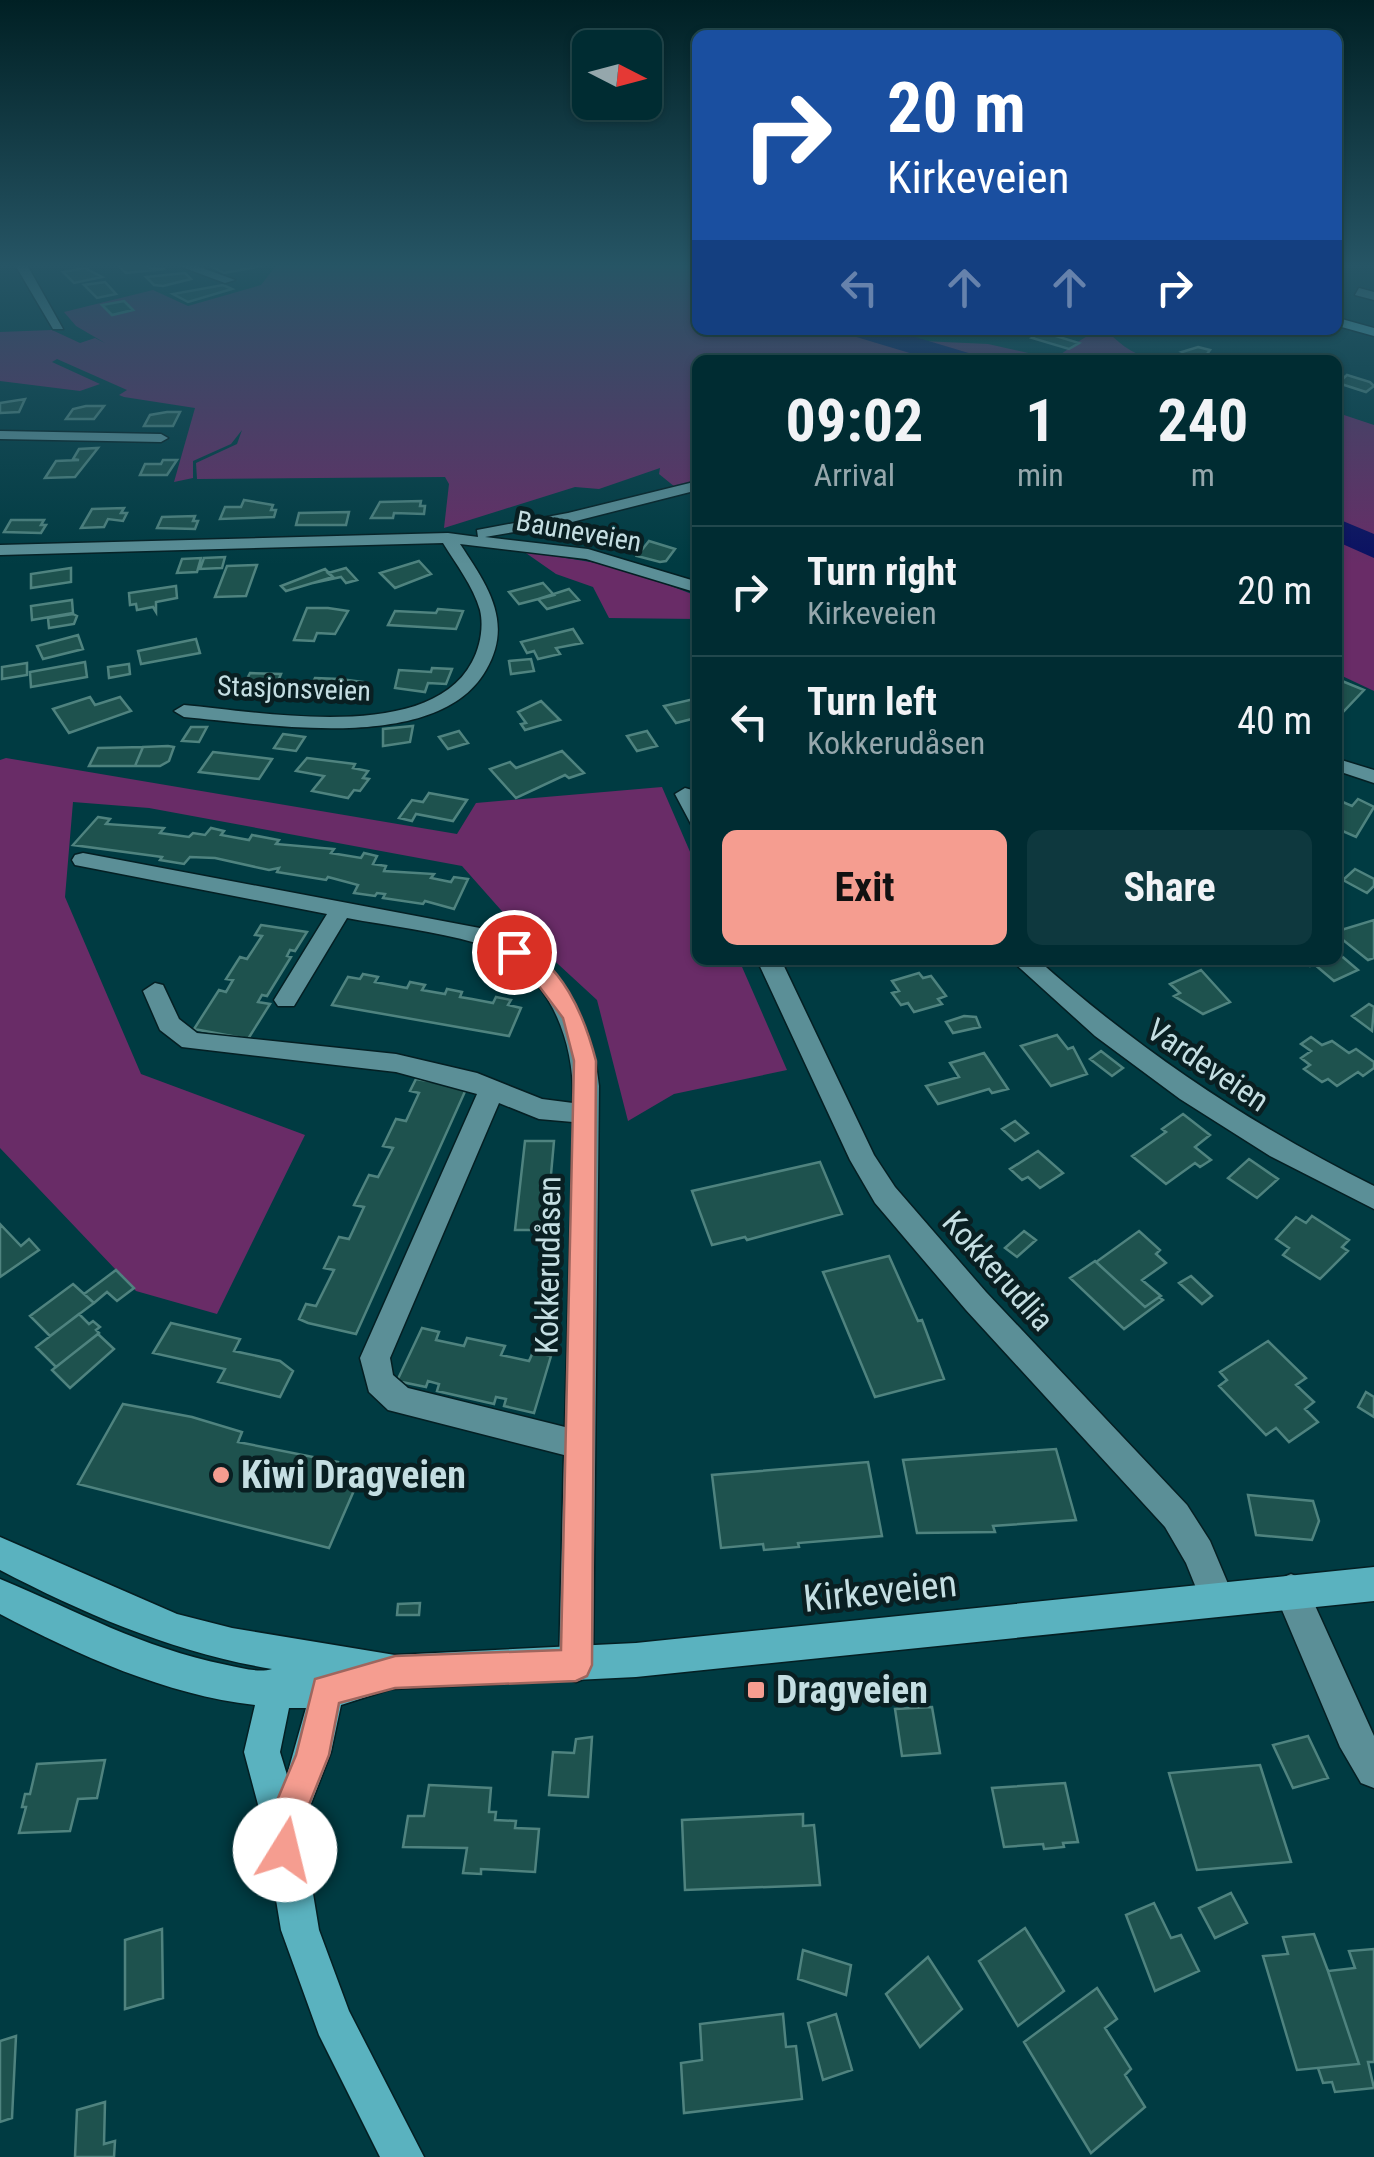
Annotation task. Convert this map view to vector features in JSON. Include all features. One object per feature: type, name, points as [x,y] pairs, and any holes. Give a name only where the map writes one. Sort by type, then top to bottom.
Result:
[{"type":"main road","name":"Kirkeveien","points":[[276,1688],[218,1681],[129,1654],[38,1617],[0,1596],[4,1559],[178,1631],[319,1675],[576,1665],[1374,1584]]},
{"type":"main road","points":[[283,1827],[312,1755],[319,1675],[276,1688],[262,1752],[283,1827],[300,1930],[334,2021],[403,2157]]},
{"type":"street","points":[[0,435],[161,438]]},
{"type":"street","points":[[0,550],[448,538],[568,518],[692,487]]},
{"type":"street","name":"Bauneveien","points":[[448,538],[588,554],[692,586]]},
{"type":"street","name":"Stasjonsveien","points":[[184,711],[311,721],[363,720],[405,716],[459,695],[481,670],[490,633],[489,612],[448,538]]},
{"type":"street","points":[[1342,766],[1374,778]]},
{"type":"street","points":[[686,794],[692,806]]},
{"type":"street","name":"Kokkerudåsen","points":[[82,860],[486,937],[537,968],[573,1016],[582,1038],[586,1114],[576,1665]]},
{"type":"street","points":[[286,1000],[341,909]]},
{"type":"street","name":"Kokkerudlia","points":[[771,965],[863,1160],[886,1196],[976,1301],[1176,1516],[1198,1552],[1217,1598]]},
{"type":"street","name":"Vardeveien","points":[[1029,965],[1104,1031],[1206,1106],[1268,1144],[1374,1198]]},
{"type":"street","points":[[154,990],[168,1024],[191,1041],[396,1064],[468,1080],[539,1109],[586,1114]]},
{"type":"street","points":[[491,1091],[375,1358],[380,1382],[399,1400],[581,1445]]},
{"type":"street","points":[[1291,1591],[1339,1704],[1374,1770]]},
{"type":"shaded area","points":[[0,364],[56,364],[100,384],[80,391],[0,381]]},
{"type":"shaded area","points":[[68,364],[692,364],[692,481],[675,487],[659,474],[660,468],[599,489],[575,487],[444,528],[449,484],[445,477],[197,479],[196,463],[237,444],[242,430],[231,444],[193,461],[193,478],[174,482],[195,408],[119,395],[127,390]]},
{"type":"shaded area","points":[[1342,414],[1374,425],[1374,691],[1342,676]]},
{"type":"shaded area","points":[[523,551],[621,567],[692,594],[692,619],[609,618],[593,587],[556,574]]},
{"type":"shaded area","points":[[0,760],[457,834],[476,803],[662,787],[692,856],[692,965],[741,965],[787,1070],[674,1094],[628,1121],[597,1000],[508,918],[462,866],[149,808],[73,802],[65,897],[141,1074],[305,1135],[217,1314],[136,1291],[0,1148]]},
{"type":"building","points":[[1347,375],[1374,386],[1366,392],[1342,384]]},
{"type":"building","points":[[25,399],[19,412],[0,413],[0,403]]},
{"type":"building","points":[[104,406],[94,419],[66,419],[73,409]]},
{"type":"building","points":[[180,412],[173,426],[144,426],[150,415]]},
{"type":"building","points":[[98,448],[75,477],[45,478],[56,461],[79,460],[73,459],[79,449]]},
{"type":"building","points":[[163,460],[177,460],[167,475],[140,475],[145,464],[161,464]]},
{"type":"building","points":[[244,500],[273,505],[274,517],[220,519],[225,507],[241,507]]},
{"type":"building","points":[[421,501],[424,514],[394,513],[393,518],[371,518],[380,502]]},
{"type":"building","points":[[124,508],[121,513],[127,513],[123,521],[108,519],[104,527],[81,528],[92,509]]},
{"type":"building","points":[[349,512],[346,525],[296,525],[299,513]]},
{"type":"building","points":[[195,516],[195,529],[157,528],[162,517]]},
{"type":"building","points":[[11,520],[44,520],[41,525],[46,525],[41,533],[4,532]]},
{"type":"building","points":[[649,541],[675,549],[666,561],[637,556]]},
{"type":"building","points":[[225,557],[222,568],[200,569],[204,558]]},
{"type":"building","points":[[201,558],[197,572],[177,573],[182,559]]},
{"type":"building","points":[[419,561],[431,574],[395,588],[380,573]]},
{"type":"building","points":[[257,565],[246,596],[215,597],[227,566]]},
{"type":"building","points":[[71,568],[71,582],[31,588],[31,574]]},
{"type":"building","points":[[346,568],[357,580],[346,583],[341,577],[313,583],[333,577],[328,573]]},
{"type":"building","points":[[325,569],[333,577],[286,591],[281,586]]},
{"type":"building","points":[[543,583],[554,595],[519,604],[509,592]]},
{"type":"building","points":[[176,586],[177,598],[156,602],[156,612],[153,607],[137,610],[136,604],[130,605],[129,593]]},
{"type":"building","points":[[569,589],[579,600],[547,609],[538,599]]},
{"type":"building","points":[[72,600],[73,613],[32,620],[31,606]]},
{"type":"building","points":[[307,608],[348,611],[335,634],[317,633],[314,641],[294,640]]},
{"type":"building","points":[[438,609],[463,611],[456,629],[388,625],[395,611],[436,613]]},
{"type":"building","points":[[77,616],[74,624],[49,628],[48,618]]},
{"type":"building","points":[[573,629],[582,643],[556,648],[560,654],[538,659],[534,651],[527,653],[521,642]]},
{"type":"building","points":[[78,635],[83,649],[43,659],[37,646]]},
{"type":"building","points":[[196,639],[200,653],[141,664],[138,651]]},
{"type":"building","points":[[531,659],[534,671],[511,674],[509,661]]},
{"type":"building","points":[[85,662],[87,677],[31,687],[30,672]]},
{"type":"building","points":[[27,663],[27,675],[2,679],[2,667]]},
{"type":"building","points":[[129,664],[130,674],[109,678],[108,667]]},
{"type":"building","points":[[432,668],[452,669],[446,684],[428,683],[425,692],[395,688],[399,670],[431,672]]},
{"type":"building","points":[[250,673],[281,674],[278,681],[287,681],[278,699],[219,696],[227,682],[245,683]]},
{"type":"building","points":[[315,678],[363,682],[355,699],[306,696]]},
{"type":"building","points":[[1342,681],[1364,690],[1342,710]]},
{"type":"building","points":[[90,697],[95,705],[120,697],[131,711],[69,733],[53,709]]},
{"type":"building","points":[[692,699],[692,719],[676,723],[664,706]]},
{"type":"building","points":[[541,701],[560,720],[525,730],[521,724],[526,723],[518,712]]},
{"type":"building","points":[[413,726],[410,742],[383,746],[383,729]]},
{"type":"building","points":[[191,727],[207,727],[199,742],[182,741]]},
{"type":"building","points":[[459,731],[468,743],[448,749],[439,737]]},
{"type":"building","points":[[647,731],[657,746],[637,751],[627,736]]},
{"type":"building","points":[[283,734],[305,737],[296,751],[274,748]]},
{"type":"building","points":[[143,747],[135,766],[89,766],[98,748]]},
{"type":"building","points":[[143,747],[174,747],[169,761],[160,766],[135,766]]},
{"type":"building","points":[[562,751],[584,773],[569,778],[565,775],[516,798],[490,769],[510,762],[516,768]]},
{"type":"building","points":[[213,752],[272,759],[259,779],[199,772]]},
{"type":"building","points":[[307,758],[355,764],[353,768],[368,771],[363,778],[369,779],[348,798],[312,791],[324,776],[296,771]]},
{"type":"building","points":[[429,793],[467,800],[453,821],[416,814],[412,821],[399,818],[412,800],[423,802]]},
{"type":"building","points":[[1358,799],[1374,807],[1356,837],[1342,831],[1342,802],[1352,806]]},
{"type":"building","points":[[98,817],[110,819],[106,824],[164,828],[160,833],[189,837],[193,833],[205,835],[211,828],[224,831],[221,835],[249,840],[252,835],[279,840],[276,844],[334,849],[331,853],[361,858],[364,853],[377,856],[373,864],[386,866],[384,871],[434,874],[431,878],[451,882],[454,877],[468,879],[454,909],[425,901],[423,904],[383,898],[385,894],[354,893],[358,885],[328,877],[326,880],[277,872],[279,868],[269,870],[215,858],[190,857],[184,864],[160,860],[162,857],[73,845]]},
{"type":"building","points":[[1355,869],[1374,879],[1374,886],[1367,893],[1343,880]]},
{"type":"building","points":[[1374,920],[1374,958],[1368,960],[1342,939],[1342,930]]},
{"type":"building","points":[[261,925],[307,932],[295,951],[290,950],[287,956],[291,957],[267,996],[262,995],[258,1002],[270,1004],[248,1039],[194,1029],[219,990],[226,992],[233,980],[226,979],[240,957],[247,959],[262,936],[255,935]]},
{"type":"building","points":[[1342,956],[1358,970],[1334,981],[1315,965],[1342,965]]},
{"type":"building","points":[[1201,970],[1230,1002],[1203,1014],[1174,996],[1180,993],[1170,984]]},
{"type":"building","points":[[919,973],[923,978],[931,976],[946,996],[938,999],[942,1004],[914,1012],[908,1003],[901,1005],[892,993],[899,991],[892,981]]},
{"type":"building","points":[[363,974],[378,977],[375,982],[407,988],[410,982],[425,985],[422,990],[445,994],[447,989],[462,992],[460,997],[493,1003],[496,997],[511,1000],[508,1005],[521,1008],[509,1036],[332,1005],[348,977],[360,979]]},
{"type":"building","points":[[1369,1004],[1374,1007],[1372,1031],[1352,1016]]},
{"type":"building","points":[[976,1017],[980,1027],[953,1033],[946,1022]]},
{"type":"building","points":[[1057,1035],[1068,1049],[1073,1047],[1087,1074],[1051,1086],[1021,1046]]},
{"type":"building","points":[[1311,1037],[1322,1045],[1332,1041],[1349,1053],[1356,1049],[1374,1062],[1374,1068],[1363,1076],[1358,1072],[1337,1086],[1328,1079],[1322,1082],[1304,1069],[1310,1065],[1301,1058],[1311,1051],[1301,1044]]},
{"type":"building","points":[[1101,1051],[1123,1068],[1112,1076],[1090,1059]]},
{"type":"building","points":[[984,1053],[1008,1089],[992,1093],[989,1089],[938,1104],[926,1086],[959,1077],[950,1063]]},
{"type":"building","points":[[416,1079],[467,1087],[356,1334],[299,1319],[306,1304],[316,1306],[334,1270],[324,1268],[339,1237],[349,1239],[364,1207],[354,1205],[369,1175],[378,1177],[393,1148],[383,1146],[396,1119],[406,1121],[419,1093],[410,1091]]},
{"type":"building","points":[[1183,1114],[1210,1135],[1195,1147],[1211,1160],[1200,1167],[1195,1163],[1166,1184],[1132,1156],[1166,1132],[1162,1129]]},
{"type":"building","points":[[1015,1121],[1028,1133],[1015,1141],[1002,1129]]},
{"type":"building","points":[[525,1141],[554,1141],[546,1230],[515,1230]]},
{"type":"building","points":[[1038,1151],[1063,1173],[1040,1188],[1010,1169]]},
{"type":"building","points":[[1249,1159],[1278,1179],[1257,1198],[1228,1178]]},
{"type":"building","points":[[820,1162],[842,1214],[747,1240],[745,1237],[712,1245],[692,1191]]},
{"type":"building","points":[[1312,1216],[1349,1240],[1342,1247],[1348,1251],[1320,1279],[1283,1255],[1289,1248],[1276,1239],[1296,1217],[1306,1223]]},
{"type":"building","points":[[0,1224],[21,1246],[29,1239],[39,1250],[0,1277]]},
{"type":"building","points":[[1024,1231],[1036,1240],[1017,1257],[1005,1248]]},
{"type":"building","points":[[1139,1231],[1160,1250],[1156,1254],[1166,1263],[1142,1280],[1161,1296],[1145,1307],[1096,1262]]},
{"type":"building","points":[[889,1256],[918,1321],[922,1320],[944,1379],[875,1397],[823,1272]]},
{"type":"building","points":[[1095,1261],[1145,1307],[1159,1297],[1163,1300],[1124,1329],[1070,1278]]},
{"type":"building","points":[[116,1270],[134,1288],[117,1301],[107,1292],[94,1303],[84,1294]]},
{"type":"building","points":[[1191,1276],[1212,1296],[1202,1304],[1179,1283]]},
{"type":"building","points":[[73,1284],[94,1303],[50,1336],[30,1316]]},
{"type":"building","points":[[79,1314],[89,1324],[93,1321],[100,1327],[96,1330],[99,1333],[56,1367],[36,1347]]},
{"type":"building","points":[[171,1323],[240,1339],[234,1351],[280,1361],[293,1371],[280,1397],[218,1382],[225,1369],[153,1353]]},
{"type":"building","points":[[422,1328],[439,1332],[436,1340],[464,1346],[467,1338],[505,1346],[501,1355],[529,1361],[533,1352],[551,1356],[534,1413],[504,1406],[506,1399],[496,1397],[494,1404],[437,1391],[439,1384],[428,1381],[426,1387],[397,1381]]},
{"type":"building","points":[[98,1334],[114,1349],[70,1388],[52,1370]]},
{"type":"building","points":[[1268,1341],[1306,1378],[1296,1385],[1314,1402],[1305,1409],[1318,1422],[1289,1442],[1276,1428],[1266,1435],[1219,1386],[1227,1380],[1220,1372]]},
{"type":"building","points":[[1366,1392],[1374,1397],[1374,1417],[1358,1407]]},
{"type":"building","points":[[123,1404],[192,1417],[242,1432],[238,1442],[338,1462],[337,1466],[362,1472],[329,1548],[78,1484]]},
{"type":"building","points":[[1056,1449],[1076,1520],[993,1526],[995,1532],[917,1533],[903,1460]]},
{"type":"building","points":[[868,1462],[882,1536],[764,1550],[763,1544],[721,1548],[712,1475]]},
{"type":"building","points":[[1248,1495],[1313,1501],[1319,1521],[1312,1540],[1256,1535]]},
{"type":"building","points":[[420,1603],[419,1615],[397,1615],[398,1604]]},
{"type":"building","points":[[932,1707],[940,1753],[902,1756],[895,1709]]},
{"type":"building","points":[[1308,1736],[1328,1778],[1293,1788],[1273,1745]]},
{"type":"building","points":[[592,1737],[588,1797],[549,1795],[553,1752],[574,1753],[576,1739]]},
{"type":"building","points":[[105,1760],[97,1798],[78,1799],[70,1831],[19,1833],[25,1794],[30,1794],[37,1764]]},
{"type":"building","points":[[1260,1765],[1291,1862],[1197,1870],[1169,1773]]},
{"type":"building","points":[[1065,1783],[1078,1842],[1044,1849],[1043,1844],[1004,1847],[992,1788]]},
{"type":"building","points":[[429,1785],[491,1788],[489,1812],[496,1812],[495,1820],[516,1821],[515,1828],[539,1829],[535,1872],[481,1869],[481,1874],[463,1873],[467,1848],[403,1847],[408,1816],[424,1816]]},
{"type":"building","points":[[803,1814],[803,1826],[814,1825],[820,1885],[685,1890],[682,1820]]},
{"type":"building","points":[[1231,1893],[1247,1923],[1215,1938],[1199,1908]]},
{"type":"building","points":[[1154,1903],[1171,1938],[1181,1935],[1199,1971],[1155,1991],[1126,1915]]},
{"type":"building","points":[[1025,1928],[1064,1991],[1018,2026],[979,1961]]},
{"type":"building","points":[[162,1929],[163,1998],[125,2009],[125,1940]]},
{"type":"building","points":[[1314,1934],[1359,2064],[1297,2070],[1263,1956],[1288,1954],[1283,1937]]},
{"type":"building","points":[[1374,1949],[1374,2062],[1368,2062],[1374,2088],[1335,2092],[1332,2082],[1323,2083],[1318,2068],[1359,2064],[1328,1971],[1355,1968],[1349,1951]]},
{"type":"building","points":[[803,1950],[851,1965],[846,1995],[798,1979]]},
{"type":"building","points":[[928,1957],[962,2009],[920,2047],[886,1994]]},
{"type":"building","points":[[1097,1988],[1117,2019],[1105,2028],[1131,2069],[1125,2075],[1145,2107],[1091,2153],[1024,2042]]},
{"type":"building","points":[[783,2014],[786,2047],[796,2046],[802,2099],[684,2113],[681,2063],[702,2060],[700,2024]]},
{"type":"building","points":[[836,2014],[852,2070],[823,2080],[808,2023]]},
{"type":"building","points":[[16,2036],[12,2118],[0,2122],[0,2041]]},
{"type":"building","points":[[105,2102],[104,2144],[115,2141],[114,2157],[75,2157],[77,2110]]},
{"type":"waterway","points":[[1342,531],[1374,548]]},
{"type":"place","name":"Kiwi Dragveien","points":[[221,1475]]},
{"type":"place","name":"Dragveien","points":[[756,1690]]},
{"type":"route","points":[[285,1850],[283,1827],[312,1755],[326,1690],[395,1672],[576,1665],[585,1061],[582,1038],[573,1016],[537,968],[514,952]]}]
